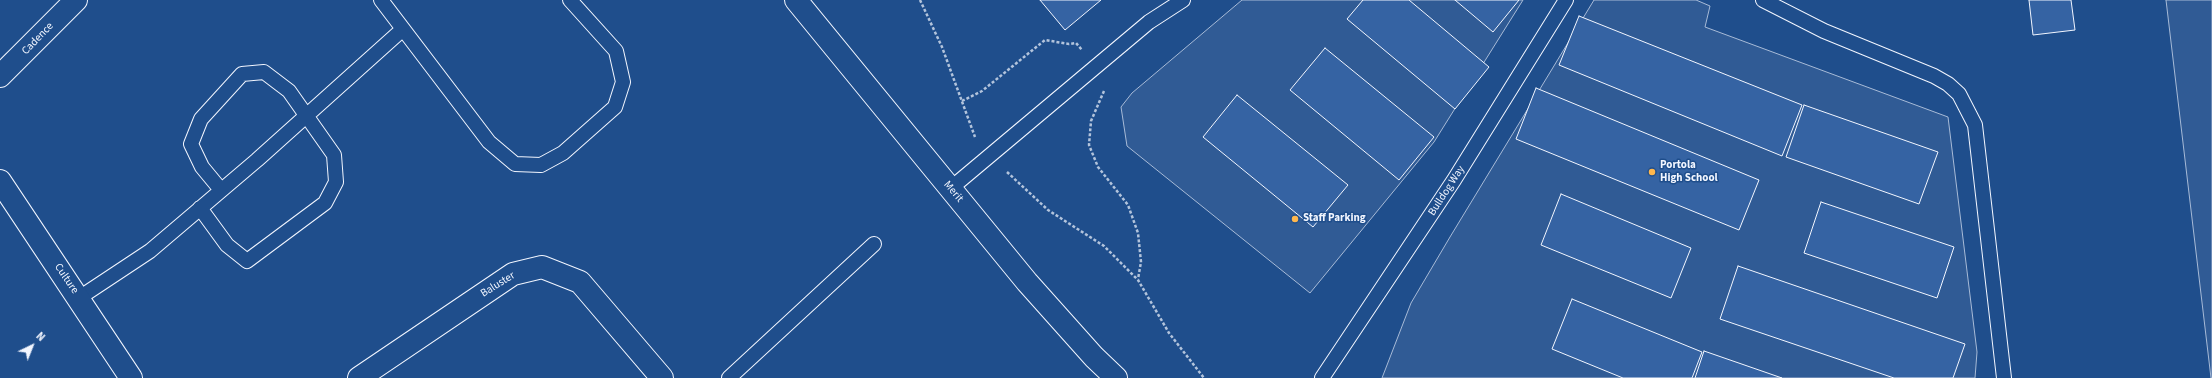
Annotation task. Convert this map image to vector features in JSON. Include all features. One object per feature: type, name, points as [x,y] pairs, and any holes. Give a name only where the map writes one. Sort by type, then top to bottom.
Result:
[{"type":"street","name":"Cadence","points":[[0,76],[76,0]]},
{"type":"street","name":"Merit","points":[[796,0],[1027,282],[1094,357],[1116,378]]},
{"type":"street","name":"Culture","points":[[0,181],[131,378]]},
{"type":"street","name":"Baluster","points":[[359,378],[513,274],[542,267],[580,282],[662,378]]},
{"type":"lane","points":[[381,0],[489,142],[515,164],[540,165],[563,153],[615,107],[623,82],[616,52],[570,0]]},
{"type":"lane","points":[[950,189],[1149,22],[1183,0]]},
{"type":"lane","name":"Bulldog Way","points":[[1322,378],[1454,180],[1566,0]]},
{"type":"lane","points":[[1762,0],[1824,31],[1934,76],[1948,84],[1959,94],[1975,125],[2004,378]]},
{"type":"lane","points":[[79,298],[150,251],[308,114],[403,29]]},
{"type":"lane","points":[[200,208],[227,245],[247,261],[325,203],[336,182],[334,155],[308,114],[289,90],[264,72],[242,74],[201,119],[191,144],[202,167],[221,190]]},
{"type":"lane","points":[[729,378],[874,244]]},
{"type":"path","points":[[920,0],[942,47],[976,137],[1013,178],[1048,210],[1104,246],[1138,280],[1169,333],[1204,378]]},
{"type":"path","points":[[962,101],[982,91],[1045,40],[1069,44],[1076,43],[1096,66],[1107,84],[1091,121],[1089,145],[1098,168],[1128,205],[1138,234],[1141,262],[1138,280]]},
{"type":"shaded area","name":"Staff Parking","points":[[1242,0],[1523,0],[1434,142],[1310,293],[1127,146],[1121,107],[1132,93]]},
{"type":"shaded area","points":[[1594,0],[1696,0],[1710,6],[1705,27],[1948,117],[1977,352],[1975,378],[1382,378],[1411,303]]},
{"type":"shaded area","points":[[2166,0],[2212,0],[2212,378],[2211,378]]},
{"type":"building","points":[[1040,0],[1101,0],[1065,30]]},
{"type":"building","points":[[1363,0],[1409,0],[1489,67],[1455,109],[1347,19]]},
{"type":"building","points":[[1455,0],[1519,0],[1493,32]]},
{"type":"building","points":[[2029,0],[2071,0],[2075,30],[2033,35]]},
{"type":"building","points":[[1579,16],[1802,105],[1782,156],[1559,65]]},
{"type":"building","points":[[1325,48],[1434,137],[1399,180],[1290,90]]},
{"type":"building","points":[[1536,88],[1759,180],[1739,230],[1516,139]]},
{"type":"building","points":[[1237,95],[1348,185],[1313,227],[1203,137]]},
{"type":"building","points":[[1804,105],[1938,152],[1919,204],[1786,157]]},
{"type":"building","points":[[1561,194],[1691,248],[1671,298],[1541,245]]},
{"type":"building","points":[[1821,202],[1954,247],[1937,298],[1804,253]]},
{"type":"building","points":[[1738,266],[1965,344],[1953,378],[1894,378],[1720,319]]},
{"type":"building","points":[[1572,299],[1702,352],[1692,378],[1623,378],[1552,349]]},
{"type":"building","points":[[1704,351],[1782,378],[1695,378]]},
{"type":"place","name":"Portola High School","points":[[1652,172]]},
{"type":"place","name":"Staff Parking","points":[[1295,219]]}]
